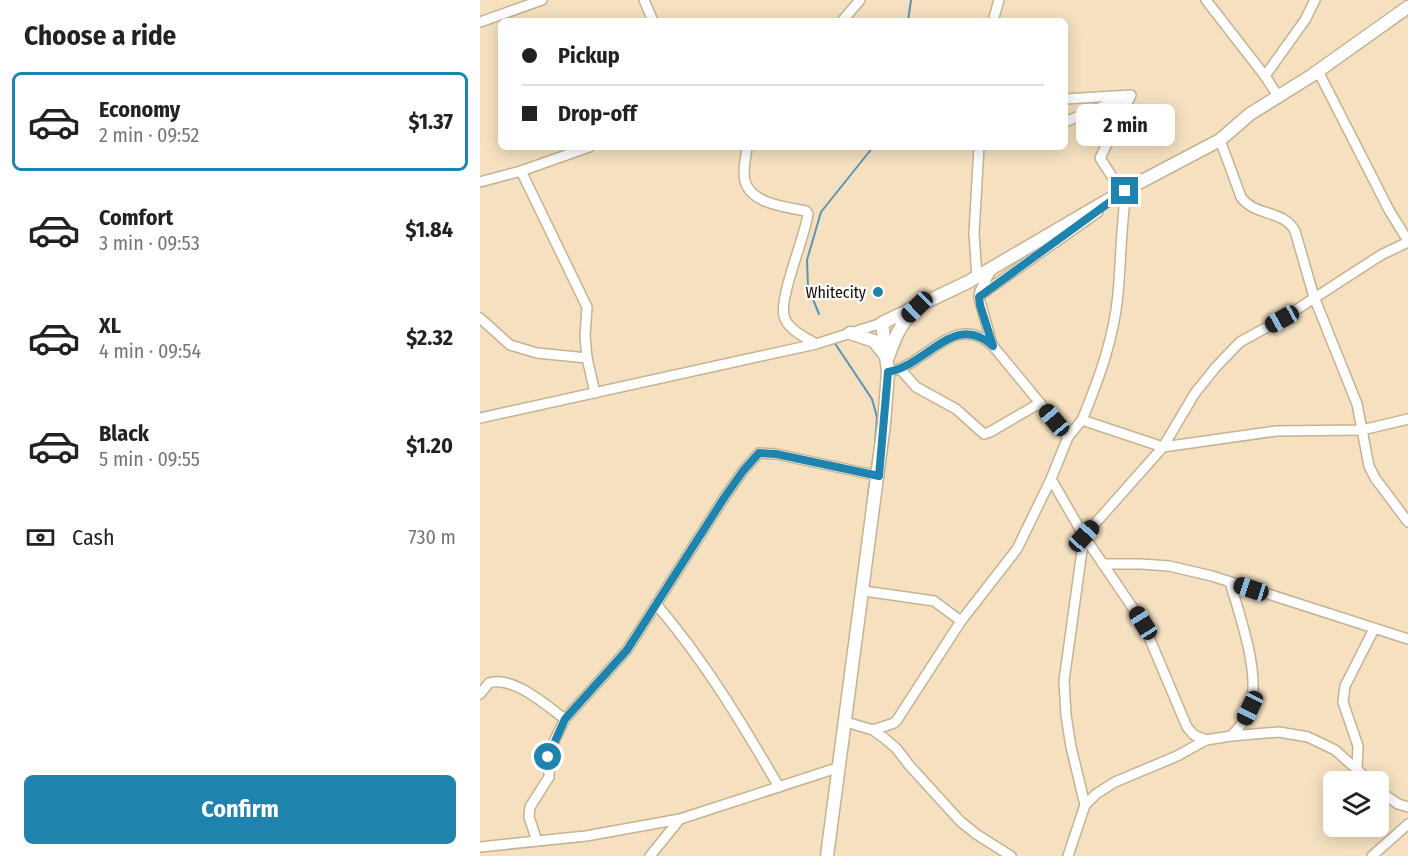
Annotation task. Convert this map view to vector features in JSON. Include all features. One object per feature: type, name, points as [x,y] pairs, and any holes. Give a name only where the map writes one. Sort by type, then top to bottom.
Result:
[{"type":"street","points":[[480,22],[542,0]]},
{"type":"street","points":[[644,0],[652,18]]},
{"type":"street","points":[[845,18],[860,0]]},
{"type":"street","points":[[994,18],[999,0]]},
{"type":"street","points":[[1206,0],[1278,96]]},
{"type":"street","points":[[1265,76],[1305,20],[1315,0]]},
{"type":"street","points":[[480,418],[816,344],[882,323],[977,278],[1122,192],[1220,140],[1250,114],[1407,10]]},
{"type":"street","points":[[1068,856],[1085,805],[1071,747],[1064,681],[1084,536],[1163,447],[1195,393],[1240,342],[1282,319],[1381,255],[1408,241],[1389,210],[1318,71]]},
{"type":"street","points":[[1068,99],[1131,95]]},
{"type":"street","points":[[1068,121],[1131,95]]},
{"type":"street","points":[[1122,192],[1100,158],[1131,95]]},
{"type":"street","points":[[1220,140],[1246,205],[1254,210],[1270,213],[1292,225],[1314,297],[1358,404],[1369,466],[1375,478],[1408,522]]},
{"type":"street","points":[[480,182],[521,171],[580,150]]},
{"type":"street","points":[[747,150],[745,183],[752,193],[761,200],[806,211],[808,214],[793,268],[784,316],[798,333],[816,344]]},
{"type":"street","points":[[977,278],[974,232],[979,150]]},
{"type":"street","points":[[521,171],[587,307],[585,336],[587,358],[595,393]]},
{"type":"street","points":[[896,748],[892,734],[894,723],[961,621],[1017,549],[1051,479],[1068,437],[1082,420],[1098,383],[1111,337],[1118,296],[1122,216],[1126,192],[979,297]]},
{"type":"street","points":[[991,270],[979,297],[993,346]]},
{"type":"street","points":[[887,358],[905,319],[917,307]]},
{"type":"street","points":[[480,318],[510,345],[537,352],[587,358]]},
{"type":"street","points":[[882,323],[887,358]]},
{"type":"street","points":[[850,333],[874,341],[894,371],[916,387],[956,409],[984,434],[1040,404]]},
{"type":"street","points":[[894,371],[955,335],[970,333],[983,337],[1068,437]]},
{"type":"street","points":[[827,856],[894,371]]},
{"type":"street","points":[[1082,420],[1163,447],[1276,431],[1362,430],[1408,419]]},
{"type":"street","points":[[537,841],[529,817],[530,807],[549,777],[549,752],[565,719],[627,650],[724,498],[759,453],[776,454],[879,476]]},
{"type":"street","points":[[1051,479],[1084,536],[1143,623],[1187,727],[1194,735],[1206,740]]},
{"type":"street","points":[[1103,564],[1169,566],[1230,582],[1408,639]]},
{"type":"street","points":[[1230,582],[1248,644],[1252,673],[1250,708],[1242,724],[1231,736]]},
{"type":"street","points":[[864,591],[919,597],[934,601],[961,621]]},
{"type":"street","points":[[656,604],[683,635],[704,665],[779,787]]},
{"type":"street","points":[[1357,768],[1358,746],[1343,702],[1343,694],[1374,629]]},
{"type":"street","points":[[480,694],[489,683],[506,682],[536,697],[565,719]]},
{"type":"street","points":[[846,722],[873,730],[896,748],[960,821],[1011,856]]},
{"type":"street","points":[[873,730],[894,723]]},
{"type":"street","points":[[1085,805],[1107,787],[1177,756],[1206,740],[1231,736],[1279,732],[1308,737],[1335,750],[1360,771]]},
{"type":"street","points":[[480,847],[586,836],[680,819],[840,767]]},
{"type":"street","points":[[1389,798],[1408,807]]},
{"type":"street","points":[[650,856],[680,819]]},
{"type":"street","points":[[1372,856],[1408,824]]},
{"type":"waterway","points":[[908,18],[911,0]]},
{"type":"waterway","points":[[819,314],[808,287],[807,260],[821,212],[871,150]]},
{"type":"waterway","points":[[834,342],[872,399],[877,417],[875,444]]},
{"type":"waterway","points":[[871,471],[874,455]]},
{"type":"waterway","points":[[868,494],[871,476]]},
{"type":"place","name":"Whitecity","points":[[878,292]]},
{"type":"route","points":[[548,757],[565,719],[627,650],[724,498],[752,459],[759,453],[776,454],[879,476],[888,372],[900,370],[955,335],[970,333],[983,337],[993,346],[979,297],[1125,191]]}]
